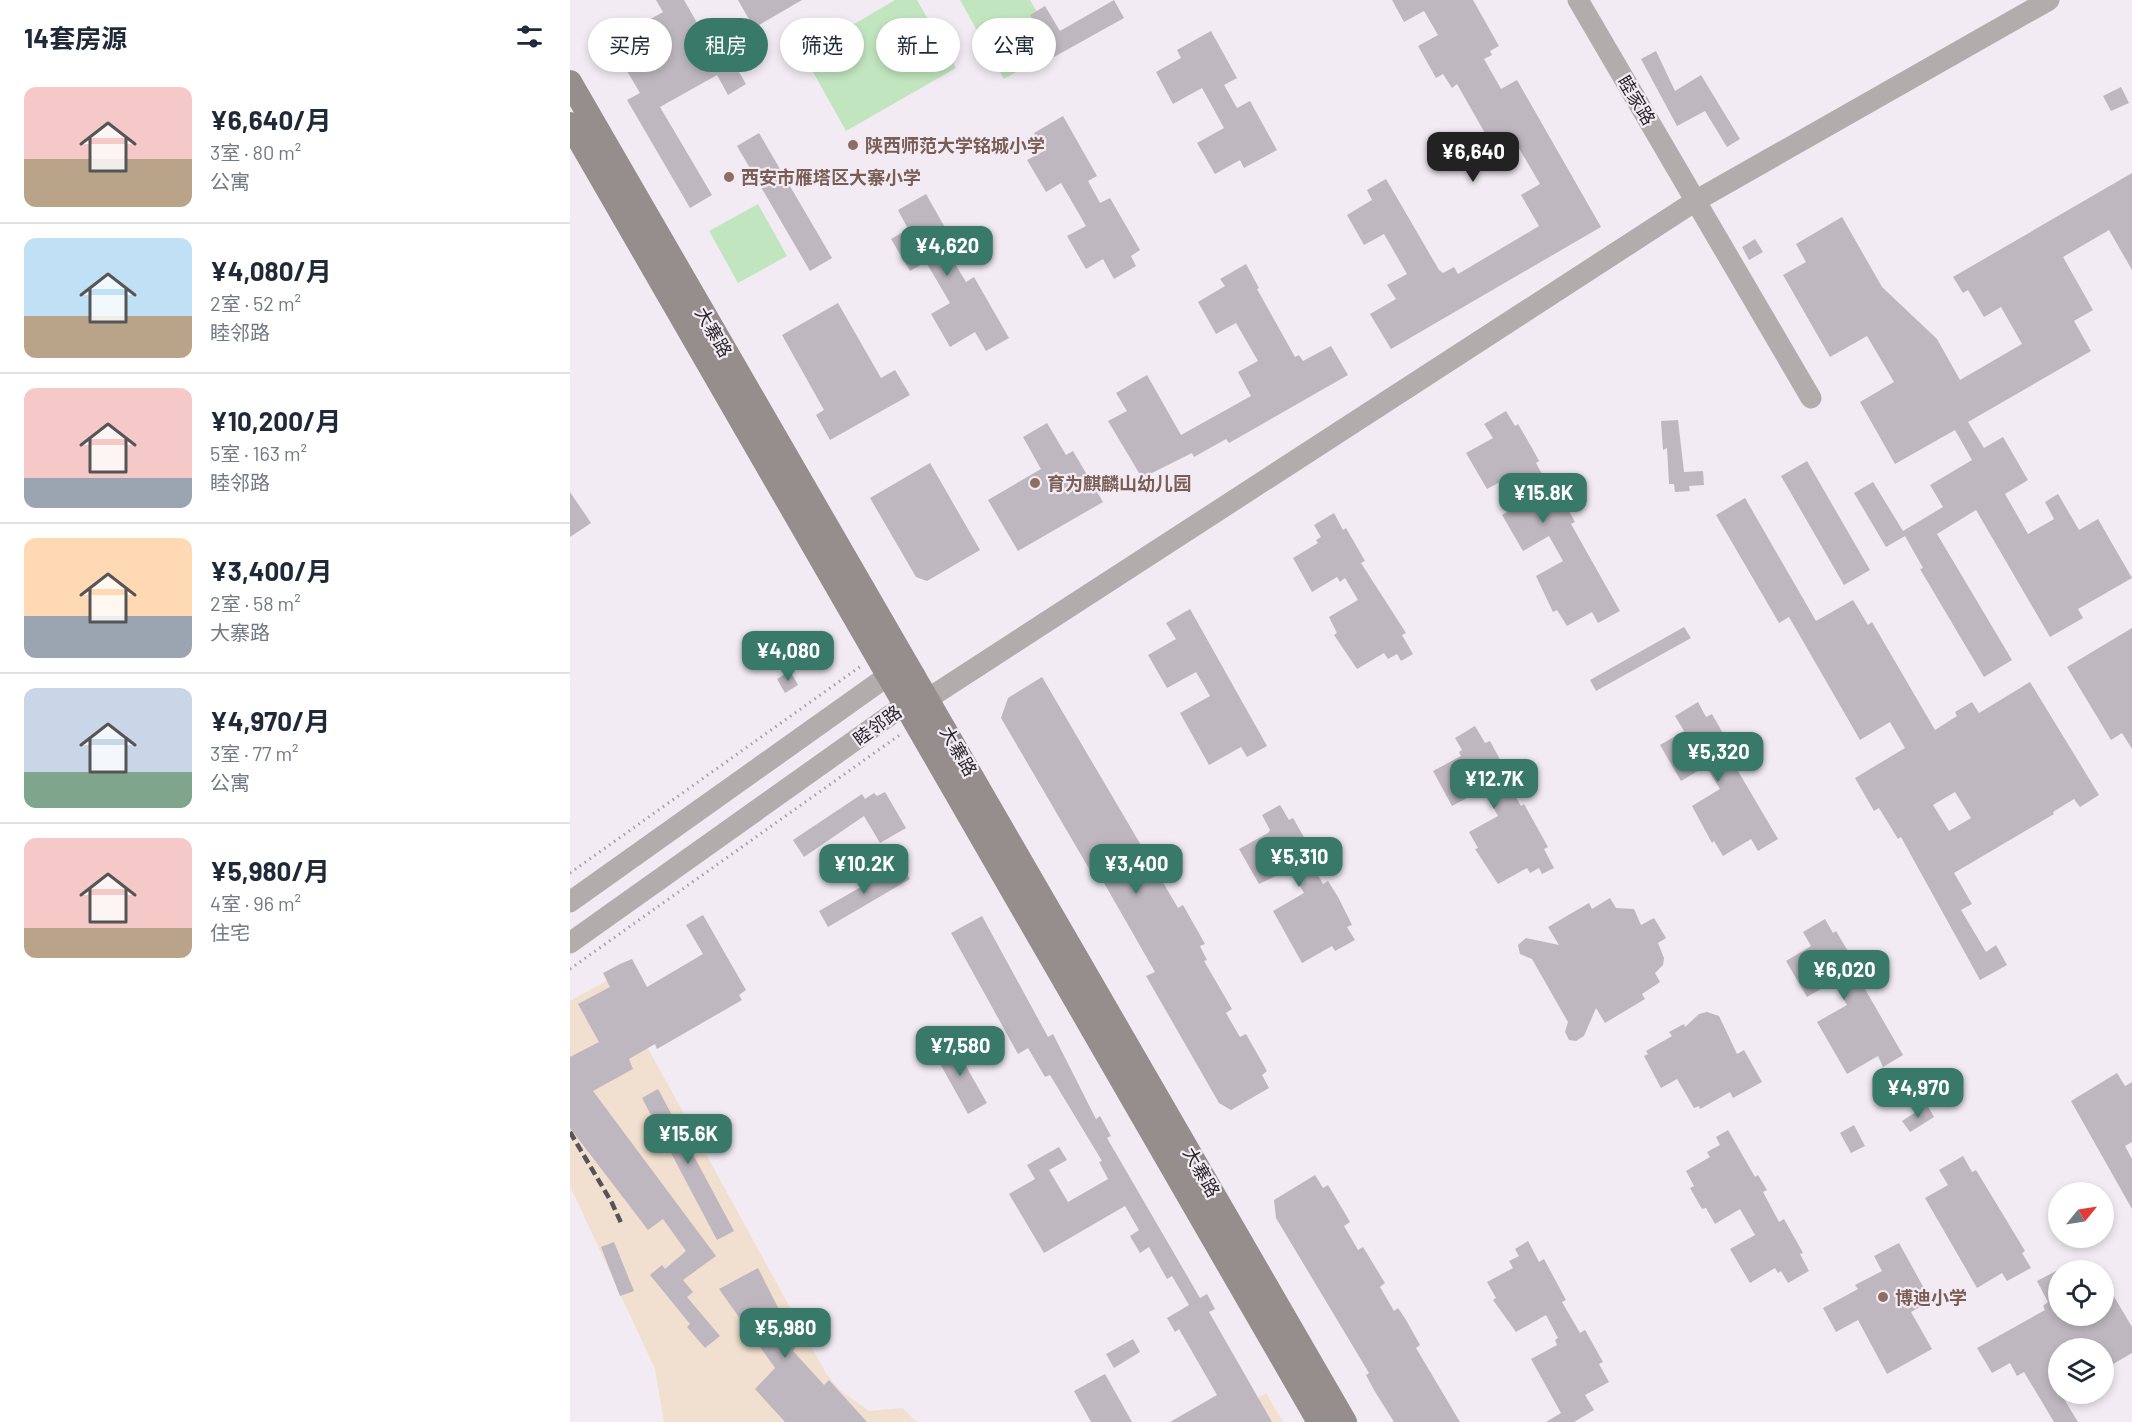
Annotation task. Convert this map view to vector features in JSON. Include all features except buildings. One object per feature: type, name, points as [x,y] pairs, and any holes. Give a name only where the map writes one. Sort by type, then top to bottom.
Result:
[{"type":"main road","name":"大寨路","points":[[570,82],[915,675],[917,708],[1319,1422]]},
{"type":"main road","name":"大寨路","points":[[570,124],[883,665],[917,708],[1345,1422]]},
{"type":"street","name":"睦家路","points":[[1578,0],[1811,398]]},
{"type":"street","name":"睦邻路","points":[[570,943],[917,708],[1697,200],[2049,0]]},
{"type":"street","name":"睦邻路","points":[[570,902],[883,665],[915,675]]},
{"type":"path","points":[[570,873],[883,665]]},
{"type":"path","points":[[570,969],[917,708]]},
{"type":"shaded area","points":[[610,979],[827,1375],[841,1391],[869,1411],[902,1408],[917,1422],[664,1422],[655,1369],[570,1186],[570,1001]]},
{"type":"shaded area","points":[[1266,1393],[1283,1422],[1216,1422]]},
{"type":"green space","points":[[895,0],[917,0],[927,18],[876,18],[876,72],[949,72],[846,131],[813,72],[864,72],[864,18]]},
{"type":"green space","points":[[960,0],[1030,0],[1040,18],[972,18],[972,22]]},
{"type":"green space","points":[[1000,72],[1016,72],[1004,79]]},
{"type":"green space","points":[[758,204],[787,256],[738,283],[709,231]]},
{"type":"railway","points":[[570,1132],[612,1203],[622,1225]]},
{"type":"place","name":"陕西师范大学铭城小学","points":[[853,145]]},
{"type":"place","name":"西安市雁塔区大寨小学","points":[[729,177]]},
{"type":"place","name":"育为麒麟山幼儿园","points":[[1035,483]]},
{"type":"place","name":"博迪小学","points":[[1883,1297]]}]
